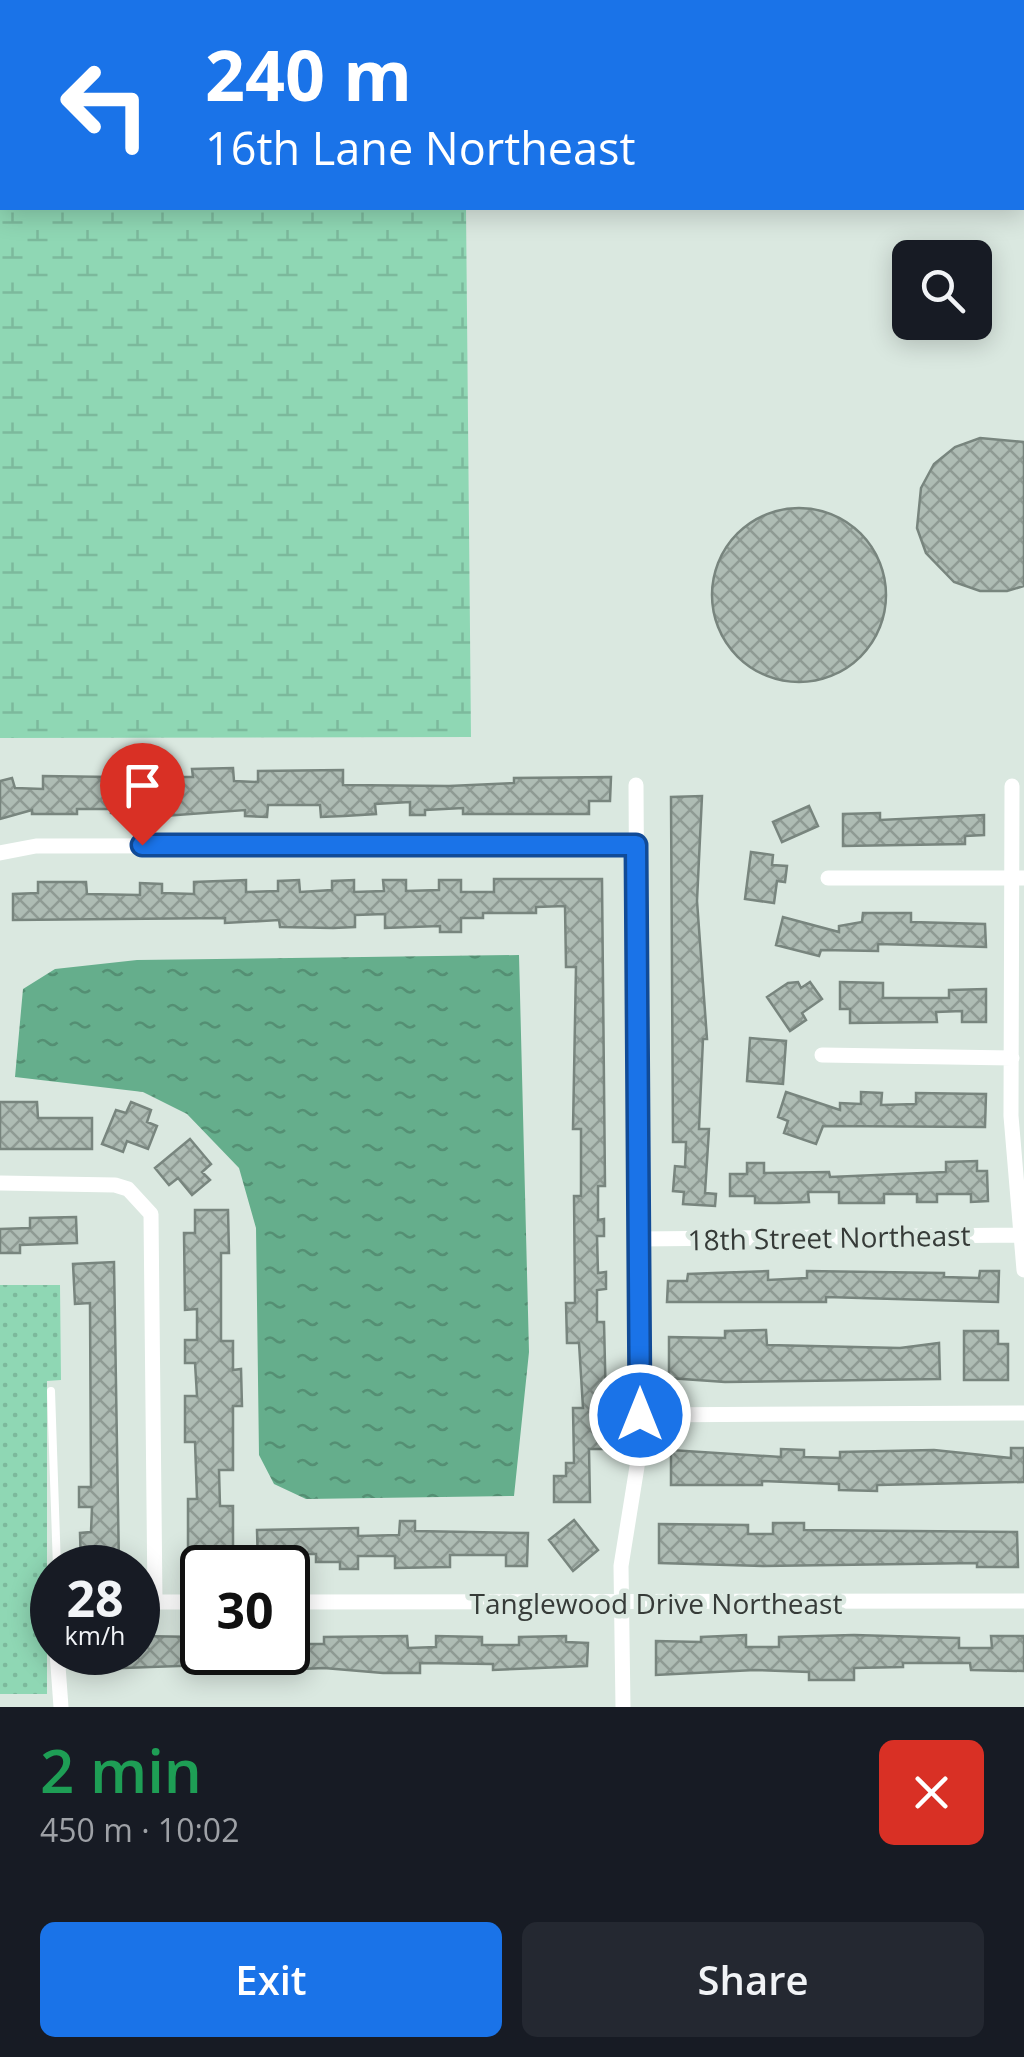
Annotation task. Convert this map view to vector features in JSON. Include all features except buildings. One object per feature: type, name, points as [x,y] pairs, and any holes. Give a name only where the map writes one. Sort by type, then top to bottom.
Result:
[{"type":"street","points":[[623,1707],[624,1535],[637,1482],[640,1415],[636,785]]},
{"type":"street","points":[[1012,786],[1018,878],[1011,1116],[1024,1270]]},
{"type":"street","points":[[0,853],[36,846],[636,845]]},
{"type":"street","points":[[828,878],[1018,878]]},
{"type":"street","points":[[822,1055],[1012,1058]]},
{"type":"street","points":[[0,1183],[115,1185],[137,1196],[151,1214],[155,1545]]},
{"type":"street","name":"18th Street Northeast","points":[[639,1239],[1020,1235]]},
{"type":"street","points":[[640,1415],[1024,1413]]},
{"type":"street","name":"Tanglewood Drive Northeast","points":[[310,1602],[1024,1601]]},
{"type":"street","points":[[58,1675],[60,1707]]},
{"type":"lane","points":[[51,1391],[55,1545]]},
{"type":"green space","points":[[0,210],[466,210],[471,737],[0,738]]},
{"type":"green space","points":[[0,1285],[60,1285],[61,1380],[47,1381],[47,1545],[30,1545],[30,1675],[47,1675],[47,1694],[0,1694]]},
{"type":"water","points":[[519,955],[529,1352],[514,1496],[306,1499],[274,1484],[259,1455],[256,1228],[239,1168],[187,1114],[143,1092],[15,1077],[23,989],[55,969],[137,960]]},
{"type":"route","points":[[142,845],[636,845],[640,1415]]}]
